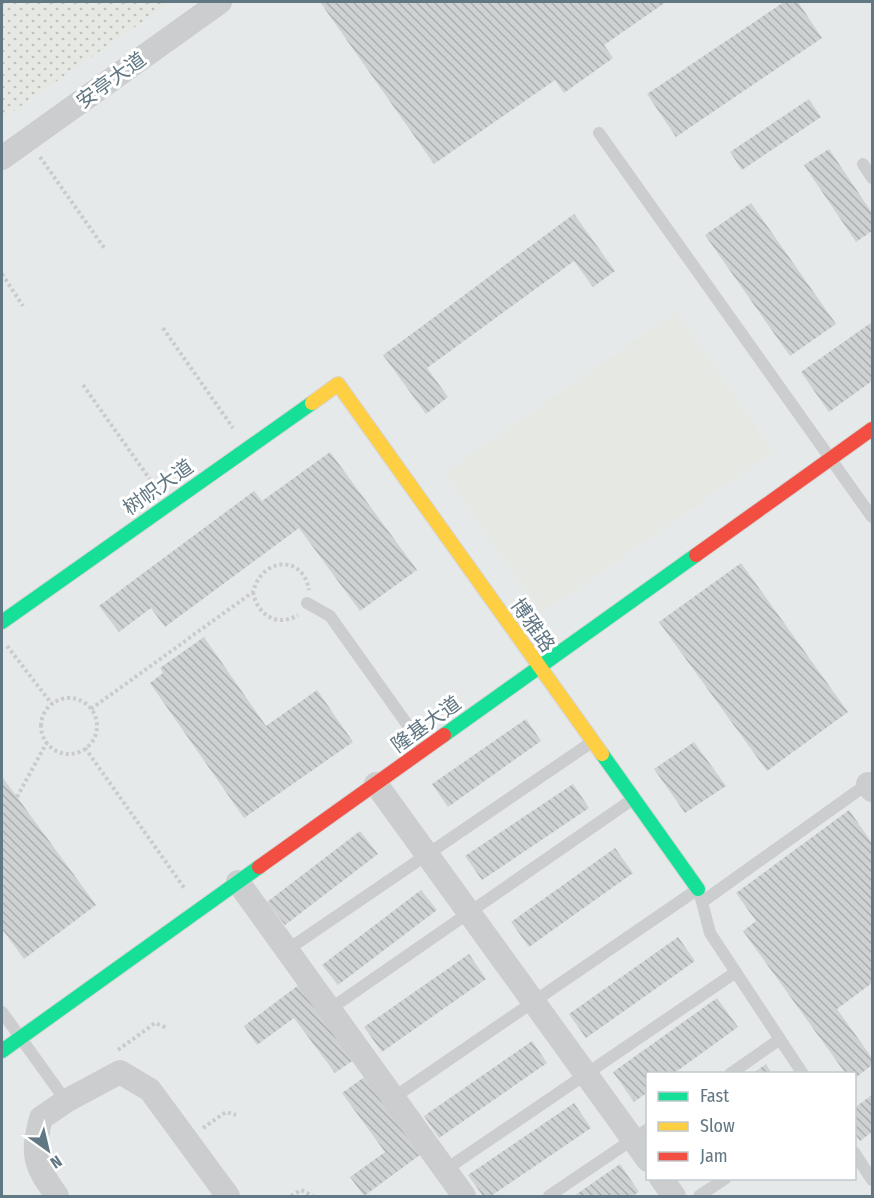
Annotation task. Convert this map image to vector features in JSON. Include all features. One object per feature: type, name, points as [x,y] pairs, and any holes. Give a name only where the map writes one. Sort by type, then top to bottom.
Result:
[{"type":"street","name":"安亭大道","points":[[2,158],[220,2]]},
{"type":"street","name":"树帜大道","points":[[2,622],[338,384]]},
{"type":"street","name":"博雅路","points":[[338,384],[593,741],[700,896]]},
{"type":"street","name":"隆基大道","points":[[2,1051],[873,429]]},
{"type":"street","points":[[376,784],[586,1074],[640,1134],[646,1154]]},
{"type":"street","points":[[238,882],[464,1197]]},
{"type":"street","points":[[57,1197],[39,1170],[35,1141],[41,1118],[66,1101],[120,1072],[150,1090],[228,1197]]},
{"type":"street","points":[[662,1180],[674,1197]]},
{"type":"lane","points":[[599,133],[873,517]]},
{"type":"lane","points":[[863,164],[873,178]]},
{"type":"lane","points":[[307,603],[330,616],[425,749]]},
{"type":"lane","points":[[287,950],[593,741]]},
{"type":"lane","points":[[393,1098],[533,1002],[871,785]]},
{"type":"lane","points":[[330,1009],[634,799]]},
{"type":"lane","points":[[700,896],[710,933],[802,1072]]},
{"type":"lane","points":[[446,1170],[736,972]]},
{"type":"lane","points":[[2,1012],[66,1101]]},
{"type":"lane","points":[[733,1072],[780,1039]]},
{"type":"lane","points":[[549,1197],[640,1134]]},
{"type":"lane","points":[[856,1154],[873,1180]]},
{"type":"lane","points":[[699,1197],[724,1180]]},
{"type":"path","points":[[28,140],[105,249]]},
{"type":"path","points":[[2,274],[23,306]]},
{"type":"path","points":[[163,328],[247,448]]},
{"type":"path","points":[[83,385],[168,504]]},
{"type":"path","points":[[282,564],[293,566],[302,573],[308,582],[310,593],[301,613],[281,621],[261,612],[255,603],[253,592],[262,572],[271,566],[282,564]]},
{"type":"path","points":[[91,709],[253,592]]},
{"type":"path","points":[[2,638],[52,704]]},
{"type":"path","points":[[68,698],[85,703],[91,709],[95,716],[96,734],[86,748],[78,752],[61,752],[47,742],[43,735],[42,718],[52,704],[68,698]]},
{"type":"path","points":[[17,797],[47,742]]},
{"type":"path","points":[[86,748],[200,909]]},
{"type":"path","points":[[120,1072],[118,1049],[155,1023],[167,1028]]},
{"type":"path","points":[[187,1139],[226,1112],[236,1114]]},
{"type":"path","points":[[291,1197],[301,1190],[313,1196]]},
{"type":"shaded area","points":[[2,2],[872,2],[872,1196],[2,1196]]},
{"type":"shaded area","points":[[2,2],[171,2],[2,119]]},
{"type":"shaded area","points":[[676,312],[773,452],[542,613],[445,473]]},
{"type":"building","points":[[320,2],[666,2],[604,45],[613,58],[564,93],[555,80],[434,164]]},
{"type":"building","points":[[784,2],[798,2],[822,38],[676,137],[647,94]]},
{"type":"building","points":[[809,99],[821,117],[742,170],[730,152]]},
{"type":"building","points":[[829,149],[872,213],[872,231],[856,242],[804,165]]},
{"type":"building","points":[[751,203],[836,324],[790,356],[705,235]]},
{"type":"building","points":[[574,214],[615,271],[593,287],[574,261],[427,368],[448,397],[426,414],[383,355]]},
{"type":"building","points":[[872,322],[872,381],[829,412],[801,372]]},
{"type":"building","points":[[330,452],[417,570],[360,611],[299,528],[165,627],[151,608],[119,632],[99,606],[254,491],[262,501]]},
{"type":"building","points":[[741,563],[848,712],[767,771],[659,622]]},
{"type":"building","points":[[204,637],[266,726],[317,690],[353,742],[244,818],[150,683],[163,673],[160,668]]},
{"type":"building","points":[[526,719],[541,741],[448,807],[432,784]]},
{"type":"building","points":[[694,742],[726,786],[685,813],[654,769]]},
{"type":"building","points":[[3,778],[96,905],[24,959],[2,929]]},
{"type":"building","points":[[573,784],[589,808],[482,880],[465,856]]},
{"type":"building","points":[[849,810],[872,843],[872,983],[837,1009],[872,1058],[872,1065],[856,1077],[856,1072],[845,1072],[743,931],[756,921],[736,893]]},
{"type":"building","points":[[360,831],[378,854],[285,925],[267,902]]},
{"type":"building","points":[[615,848],[633,873],[529,947],[511,922]]},
{"type":"building","points":[[421,890],[437,910],[338,985],[322,965]]},
{"type":"building","points":[[678,937],[695,961],[586,1038],[569,1014]]},
{"type":"building","points":[[469,954],[486,979],[382,1052],[364,1027]]},
{"type":"building","points":[[300,984],[355,1059],[335,1073],[294,1018],[257,1045],[244,1026]]},
{"type":"building","points":[[717,998],[738,1027],[676,1072],[646,1072],[646,1093],[634,1102],[613,1072]]},
{"type":"building","points":[[532,1041],[547,1063],[439,1138],[424,1116]]},
{"type":"building","points":[[766,1064],[771,1072],[755,1072]]},
{"type":"building","points":[[367,1075],[424,1152],[364,1196],[350,1177],[385,1152],[342,1093]]},
{"type":"building","points":[[872,1095],[872,1132],[860,1141],[856,1136],[856,1107]]},
{"type":"building","points":[[574,1103],[591,1128],[491,1196],[483,1196],[468,1175]]},
{"type":"building","points":[[620,1164],[639,1192],[632,1196],[574,1196]]},
{"type":"traffic: fast","points":[[2,622],[312,403]]},
{"type":"traffic: fast","points":[[444,735],[696,555]]},
{"type":"traffic: fast","points":[[602,754],[698,889]]},
{"type":"traffic: fast","points":[[2,1051],[259,867]]},
{"type":"traffic: slow","points":[[312,403],[338,384],[602,754]]},
{"type":"traffic: jam","points":[[696,555],[872,429]]},
{"type":"traffic: jam","points":[[259,867],[444,735]]}]
